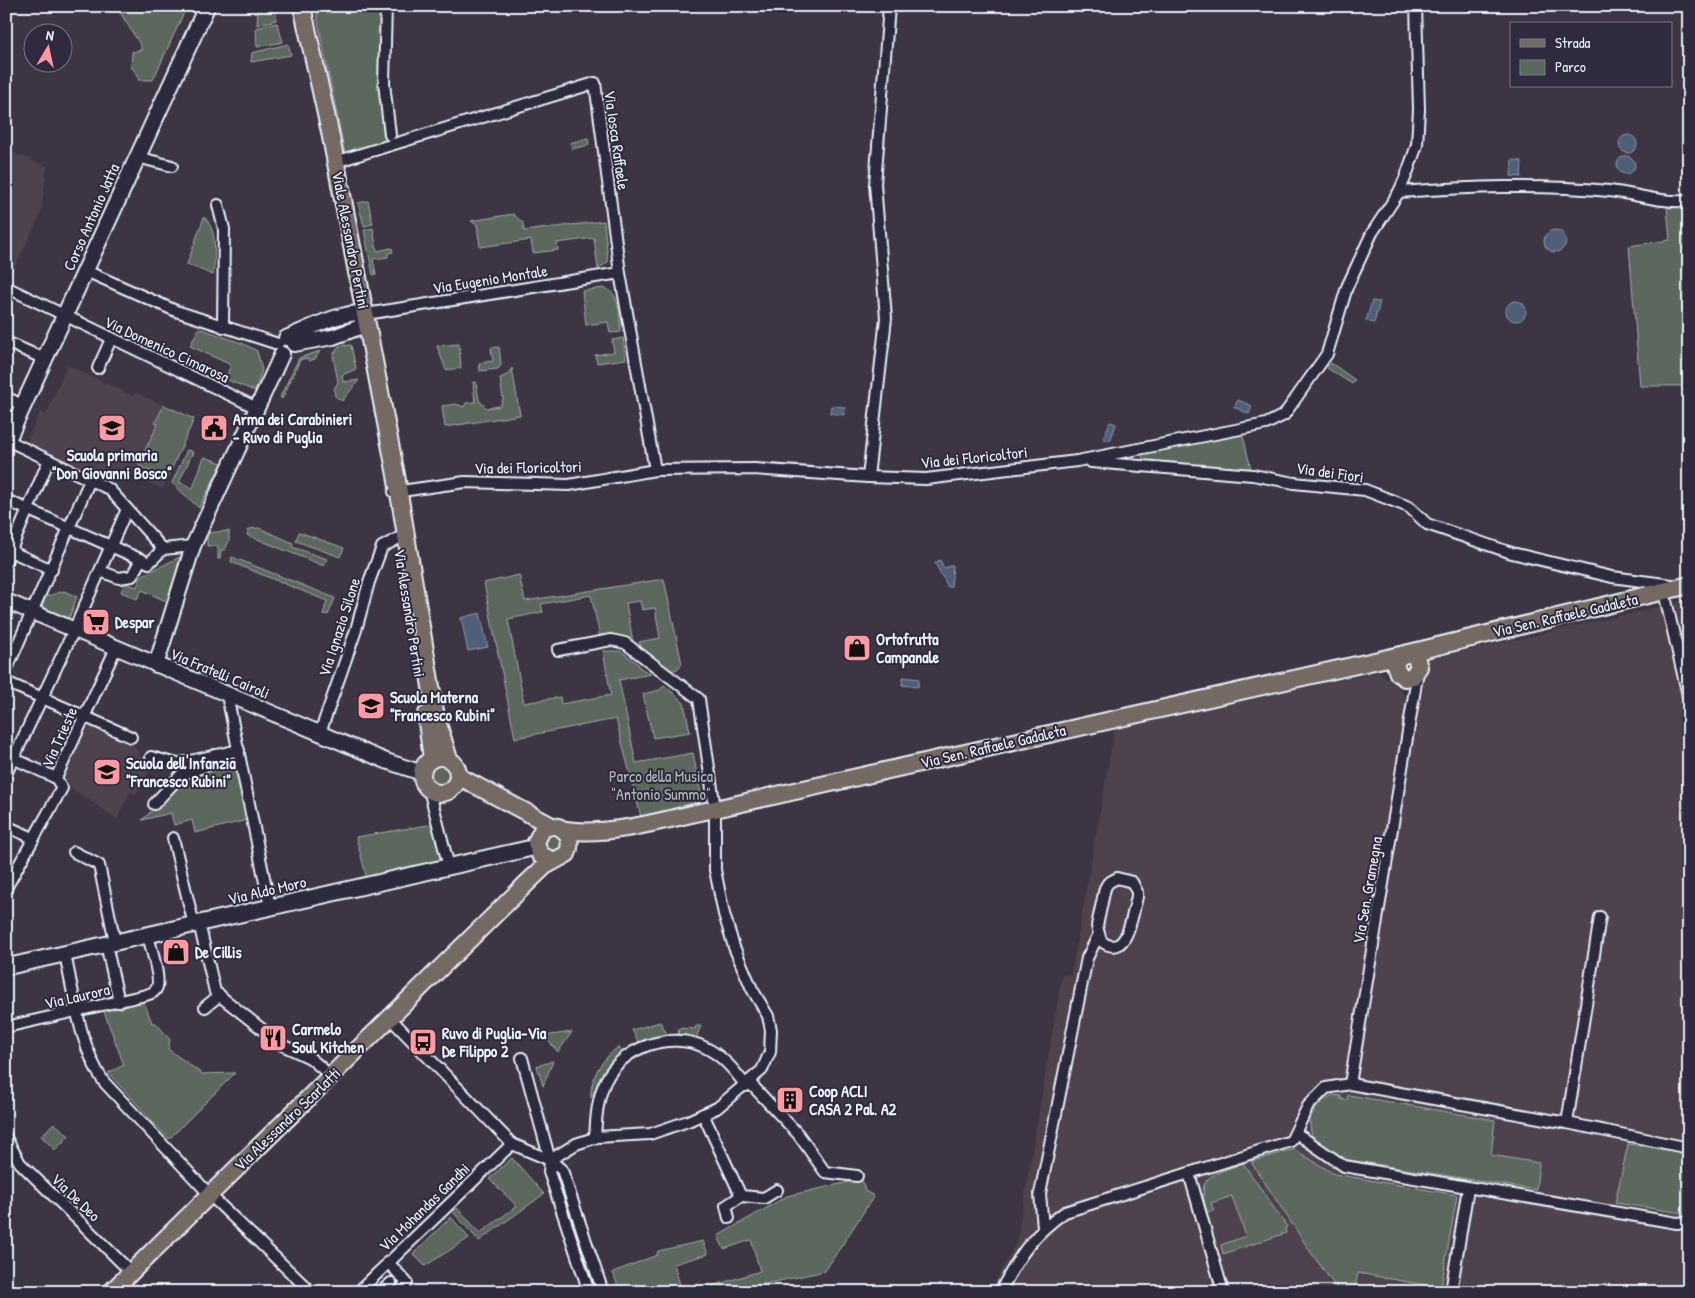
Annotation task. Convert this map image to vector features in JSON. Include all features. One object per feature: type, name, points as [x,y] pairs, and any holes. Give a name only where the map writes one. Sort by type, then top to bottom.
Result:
[{"type":"main road","name":"Corso Antonio Jatta","points":[[7,441],[207,6]]},
{"type":"main road","name":"Viale Alessandro Pertini","points":[[291,6],[321,134],[397,484],[400,530]]},
{"type":"main road","name":"Viale Alessandro Pertini","points":[[302,6],[335,162],[361,318]]},
{"type":"main road","name":"Via Alessandro Pertini","points":[[400,530],[432,759]]},
{"type":"main road","points":[[400,530],[436,717],[449,759],[456,766],[454,782],[441,792],[431,790],[424,783],[422,773],[424,767],[432,759],[440,757],[449,759]]},
{"type":"main road","name":"Via Sen. Raffaele Gadaleta","points":[[546,837],[616,829],[715,809],[1370,661],[1407,665],[1440,645],[1686,586]]},
{"type":"main road","points":[[454,782],[546,837],[570,839],[570,849]]},
{"type":"main road","name":"Via Sen. Raffaele Gadaleta","points":[[552,860],[563,858],[570,849],[616,829]]},
{"type":"main road","points":[[546,837],[544,858],[552,860]]},
{"type":"main road","name":"Via Aldo Moro","points":[[6,967],[449,867],[546,837]]},
{"type":"main road","name":"Via Alessandro Scarlatti","points":[[526,884],[546,837]]},
{"type":"main road","name":"Via Alessandro Scarlatti","points":[[111,1292],[552,860]]},
{"type":"street","points":[[386,6],[384,83],[390,135]]},
{"type":"street","points":[[868,478],[886,318],[875,184],[888,6]]},
{"type":"street","name":"Via dei Floricoltori","points":[[397,484],[465,482],[569,485],[655,470],[754,469],[868,478],[926,479],[1077,461],[1266,424],[1284,415],[1327,354],[1346,287],[1372,233],[1399,192],[1417,145],[1419,109],[1416,6]]},
{"type":"street","name":"Via Iosca Raffaele","points":[[335,162],[595,83],[620,273],[655,470]]},
{"type":"street","points":[[137,157],[172,166]]},
{"type":"street","points":[[1399,192],[1468,187],[1546,188],[1610,192],[1670,202],[1689,201]]},
{"type":"street","points":[[218,205],[224,229],[222,328]]},
{"type":"street","points":[[86,271],[176,311],[222,328],[285,345],[361,318]]},
{"type":"street","name":"Via Eugenio Montale","points":[[361,318],[620,273]]},
{"type":"street","name":"Via Domenico Cimarosa","points":[[7,289],[257,408]]},
{"type":"street","points":[[98,368],[111,339]]},
{"type":"street","points":[[6,342],[45,359]]},
{"type":"street","points":[[156,665],[193,546],[285,345]]},
{"type":"street","points":[[6,398],[23,406]]},
{"type":"street","points":[[7,441],[109,489],[163,549]]},
{"type":"street","points":[[49,460],[8,553],[52,570]]},
{"type":"street","name":"Via dei Fiori","points":[[1077,461],[1253,475],[1294,483],[1365,490],[1408,507],[1427,524],[1512,554],[1612,577],[1686,586]]},
{"type":"street","points":[[6,671],[90,480]]},
{"type":"street","points":[[6,500],[149,563],[163,549],[193,546]]},
{"type":"street","points":[[6,774],[10,756],[74,630],[126,509]]},
{"type":"street","name":"Via Ignazio Silone","points":[[320,733],[382,547],[400,530]]},
{"type":"street","points":[[100,571],[120,578],[132,576],[141,559]]},
{"type":"street","points":[[1664,592],[1689,700]]},
{"type":"street","name":"Via Fratelli Cairoli","points":[[6,601],[386,761],[422,773]]},
{"type":"street","points":[[550,1160],[576,1144],[595,1138],[650,1134],[717,1108],[748,1084],[767,1062],[772,1042],[768,1016],[752,989],[734,947],[724,914],[715,870],[715,809],[698,699],[624,643],[611,640],[558,650]]},
{"type":"street","name":"Via Trieste","points":[[6,887],[62,788],[56,778],[116,648]]},
{"type":"street","points":[[1407,665],[1414,701]]},
{"type":"street","name":"Via Sen. Gramegna","points":[[1350,1084],[1414,701],[1407,665]]},
{"type":"street","points":[[6,682],[131,737]]},
{"type":"street","points":[[227,695],[270,907]]},
{"type":"street","points":[[151,757],[176,764],[238,750]]},
{"type":"street","points":[[154,804],[181,775],[214,763],[215,755]]},
{"type":"street","points":[[10,756],[56,778]]},
{"type":"street","points":[[431,790],[431,797],[449,867]]},
{"type":"street","points":[[6,826],[33,838]]},
{"type":"street","points":[[173,838],[216,992],[282,1045],[310,1058],[331,1076]]},
{"type":"street","points":[[74,852],[99,865],[119,1002]]},
{"type":"street","points":[[1043,1227],[1040,1194],[1087,958],[1098,936],[1097,926],[1105,888],[1117,878],[1127,879],[1132,882],[1137,892],[1127,936],[1120,944],[1110,946],[1101,941],[1098,936]]},
{"type":"street","points":[[1567,1123],[1600,916]]},
{"type":"street","name":"Via Laurora","points":[[6,1027],[119,1002],[154,991],[157,988],[158,980],[148,935]]},
{"type":"street","points":[[65,954],[77,1011],[94,1068],[104,1082],[210,1194],[312,1292]]},
{"type":"street","points":[[205,1007],[220,995]]},
{"type":"street","points":[[390,1018],[512,1144],[550,1160],[562,1170],[603,1292]]},
{"type":"street","points":[[595,1138],[598,1106],[606,1080],[628,1056],[646,1045],[678,1041],[706,1048],[734,1069],[798,1134],[825,1172],[857,1176]]},
{"type":"street","points":[[522,1058],[550,1160],[549,1172],[589,1292]]},
{"type":"street","points":[[1000,1292],[1026,1247],[1043,1227],[1065,1212],[1291,1141],[1308,1106],[1326,1088],[1350,1084],[1567,1123],[1689,1148]]},
{"type":"street","points":[[703,1114],[741,1196]]},
{"type":"street","points":[[1296,1133],[1344,1166],[1677,1223],[1689,1222]]},
{"type":"street","name":"Via De Deo","points":[[6,1138],[20,1163],[131,1272]]},
{"type":"street","name":"Via Mohandas Gandhi","points":[[358,1292],[512,1144]]},
{"type":"street","points":[[1189,1173],[1222,1292]]},
{"type":"street","points":[[1451,1292],[1468,1188]]},
{"type":"street","points":[[729,1218],[726,1206],[741,1196],[764,1198],[777,1190]]},
{"type":"street","points":[[388,1262],[407,1283],[398,1292]]},
{"type":"shaded area","points":[[6,150],[47,166],[41,213],[8,282]]},
{"type":"shaded area","name":"Scuola primaria \"Don Giovanni Bosco\"","points":[[67,365],[133,396],[136,393],[194,419],[163,489],[112,468],[106,481],[25,445],[40,412],[46,415]]},
{"type":"shaded area","points":[[1689,600],[1689,1292],[990,1292],[1017,1241],[1062,975],[1071,975],[1115,727],[1378,672],[1399,688],[1406,699],[1421,699],[1429,659]]},
{"type":"shaded area","name":"Scuola dell'Infanzia \"Francesco Rubini\"","points":[[88,722],[132,743],[150,769],[136,795],[130,792],[117,819],[71,788],[64,775]]},
{"type":"green space","points":[[116,6],[187,6],[153,80],[138,80],[139,76],[131,67],[132,52],[141,50],[141,46]]},
{"type":"green space","points":[[265,6],[275,6],[276,20],[257,25],[258,9]]},
{"type":"green space","points":[[317,6],[383,6],[380,92],[387,141],[345,154],[317,18]]},
{"type":"green space","points":[[277,23],[283,42],[257,47],[256,28]]},
{"type":"green space","points":[[288,44],[291,55],[251,62],[252,53]]},
{"type":"green space","points":[[588,138],[589,145],[572,149],[570,143]]},
{"type":"green space","points":[[368,201],[373,224],[364,226],[358,203]]},
{"type":"green space","points":[[1689,207],[1689,386],[1640,386],[1629,246],[1670,240],[1667,208]]},
{"type":"green space","points":[[513,214],[523,223],[524,231],[604,221],[608,262],[598,269],[594,238],[557,243],[558,250],[533,253],[531,240],[480,247],[477,225],[471,221]]},
{"type":"green space","points":[[204,217],[214,236],[213,275],[187,264]]},
{"type":"green space","points":[[373,228],[377,251],[392,248],[393,252],[388,253],[388,257],[373,259],[376,274],[373,275],[364,230]]},
{"type":"green space","points":[[604,288],[614,294],[618,306],[621,332],[610,333],[608,322],[586,325],[582,291]]},
{"type":"green space","points":[[199,328],[244,344],[257,351],[262,370],[255,391],[225,379],[231,365],[190,346]]},
{"type":"green space","points":[[623,338],[626,359],[597,363],[595,355],[614,352],[612,340]]},
{"type":"green space","points":[[459,344],[461,368],[446,370],[437,346]]},
{"type":"green space","points":[[351,345],[356,369],[342,375],[343,382],[359,380],[342,401],[335,396],[334,389],[338,382],[333,355],[339,346]]},
{"type":"green space","points":[[499,347],[501,365],[498,369],[480,371],[479,363],[493,361],[491,348]]},
{"type":"green space","points":[[320,351],[315,359],[309,361],[307,358],[300,360],[282,399],[280,397],[299,358]]},
{"type":"green space","points":[[1331,363],[1355,380],[1352,384],[1327,368]]},
{"type":"green space","points":[[512,368],[520,415],[445,427],[442,406],[456,404],[464,407],[466,403],[475,402],[473,382],[476,382],[479,400],[486,408],[500,406],[503,399],[500,378],[509,374]]},
{"type":"green space","points":[[164,405],[194,419],[167,479],[138,465],[158,424],[155,423]]},
{"type":"green space","points":[[1242,432],[1251,469],[1143,462],[1142,451]]},
{"type":"green space","points":[[187,450],[193,452],[179,482],[193,488],[204,457],[222,463],[199,508],[172,483]]},
{"type":"green space","points":[[259,528],[293,543],[292,547],[327,559],[324,566],[247,535],[249,529]]},
{"type":"green space","points":[[229,531],[229,541],[225,550],[221,550],[220,559],[218,559],[218,546],[207,546],[207,533]]},
{"type":"green space","points":[[299,532],[344,548],[340,557],[296,541]]},
{"type":"green space","points":[[180,557],[168,602],[142,590],[137,599],[121,592],[125,583],[137,587],[141,576]]},
{"type":"green space","points":[[232,557],[335,598],[328,615],[323,614],[327,601],[231,562]]},
{"type":"green space","name":"Parco della Musica \"Antonio Summo\"","points":[[519,575],[525,601],[664,579],[682,664],[676,670],[670,670],[642,649],[639,642],[660,638],[655,608],[642,610],[640,601],[626,603],[633,642],[621,636],[600,637],[591,595],[541,604],[543,612],[508,619],[524,703],[560,697],[561,704],[611,695],[603,651],[621,651],[638,664],[640,668],[651,674],[619,680],[636,763],[693,753],[701,794],[700,801],[641,817],[616,719],[515,738],[484,583]]},
{"type":"green space","points":[[64,591],[77,597],[69,618],[42,607],[45,597]]},
{"type":"green space","points":[[664,685],[684,703],[690,732],[653,738],[643,694],[660,690]]},
{"type":"green space","points":[[234,759],[247,820],[195,833],[192,820],[174,825],[171,813],[142,820],[185,779]]},
{"type":"green space","points":[[440,764],[448,767],[451,775],[448,783],[440,786],[432,783],[429,775],[432,767]]},
{"type":"green space","points":[[434,824],[445,861],[367,879],[356,837]]},
{"type":"green space","points":[[549,834],[559,835],[564,844],[558,853],[547,852],[544,839]]},
{"type":"green space","points":[[143,999],[152,1023],[156,1023],[170,1040],[168,1049],[202,1074],[235,1073],[169,1139],[108,1073],[124,1065],[103,1009]]},
{"type":"green space","points":[[660,1022],[667,1034],[639,1043],[632,1030]]},
{"type":"green space","points":[[696,1026],[701,1026],[696,1038],[678,1034],[679,1028],[695,1029]]},
{"type":"green space","points":[[572,1032],[558,1052],[544,1036]]},
{"type":"green space","points":[[618,1047],[623,1053],[608,1067],[591,1098],[591,1090],[598,1069]]},
{"type":"green space","points":[[553,1061],[543,1086],[537,1066]]},
{"type":"green space","points":[[1333,1095],[1341,1096],[1341,1099],[1347,1100],[1348,1095],[1495,1120],[1491,1155],[1539,1163],[1536,1190],[1343,1159],[1312,1137],[1309,1120],[1319,1103]]},
{"type":"green space","points":[[54,1123],[69,1136],[55,1150],[41,1136]]},
{"type":"green space","points":[[1628,1144],[1689,1153],[1689,1214],[1615,1203]]},
{"type":"green space","points":[[1294,1149],[1334,1174],[1457,1195],[1441,1288],[1358,1273],[1354,1292],[1338,1290],[1251,1162]]},
{"type":"green space","points":[[512,1158],[544,1194],[479,1241],[453,1212],[457,1208],[480,1233],[517,1206],[489,1179]]},
{"type":"green space","points":[[1243,1163],[1287,1227],[1285,1229],[1286,1233],[1223,1254],[1221,1245],[1246,1236],[1232,1196],[1211,1203],[1214,1211],[1207,1212],[1203,1190],[1209,1178]]},
{"type":"green space","points":[[862,1179],[865,1191],[874,1196],[825,1271],[728,1292],[693,1292],[760,1271],[751,1240],[724,1249],[718,1236],[787,1196]]},
{"type":"green space","points":[[451,1217],[469,1238],[425,1266],[413,1254]]},
{"type":"green space","points":[[703,1241],[708,1254],[674,1264],[682,1292],[620,1292],[613,1272],[657,1255],[658,1251]]},
{"type":"water","points":[[1624,135],[1632,135],[1637,140],[1635,151],[1624,153],[1619,148],[1619,140]]},
{"type":"water","points":[[1626,156],[1632,159],[1635,165],[1632,171],[1626,174],[1620,171],[1617,165],[1620,159]]},
{"type":"water","points":[[1512,160],[1522,161],[1521,177],[1511,176]]},
{"type":"water","points":[[1555,230],[1563,233],[1566,241],[1563,249],[1555,252],[1547,249],[1544,241],[1547,233]]},
{"type":"water","points":[[1372,301],[1380,302],[1374,323],[1366,321]]},
{"type":"water","points":[[1516,301],[1523,304],[1526,311],[1523,318],[1516,321],[1509,318],[1506,311],[1509,304]]},
{"type":"water","points":[[1238,400],[1252,406],[1249,414],[1234,407]]},
{"type":"water","points":[[831,406],[845,407],[844,415],[830,413]]},
{"type":"water","points":[[1110,422],[1116,424],[1110,441],[1103,439]]},
{"type":"water","points":[[940,560],[944,568],[953,565],[951,587],[948,587],[935,563]]},
{"type":"water","points":[[480,613],[488,647],[468,651],[461,618]]},
{"type":"water","points":[[903,677],[919,679],[918,687],[902,685]]},
{"type":"place","name":"Scuola primaria \"Don Giovanni Bosco\"","points":[[112,428]]},
{"type":"place","name":"Arma dei Carabinieri - Ruvo di Puglia","points":[[214,428]]},
{"type":"place","name":"Despar","points":[[96,622]]},
{"type":"place","name":"Ortofrutta Campanale","points":[[857,648]]},
{"type":"place","name":"Scuola Materna \"Francesco Rubini\"","points":[[371,706]]},
{"type":"place","name":"Scuola dell'Infanzia \"Francesco Rubini\"","points":[[107,772]]},
{"type":"place","name":"De Cillis","points":[[176,952]]},
{"type":"place","name":"Carmelo Soul Kitchen","points":[[273,1038]]},
{"type":"place","name":"Ruvo di Puglia-Via De Filippo 2","points":[[423,1042]]},
{"type":"place","name":"Coop ACLI CASA 2 Pal. A2","points":[[790,1100]]}]
